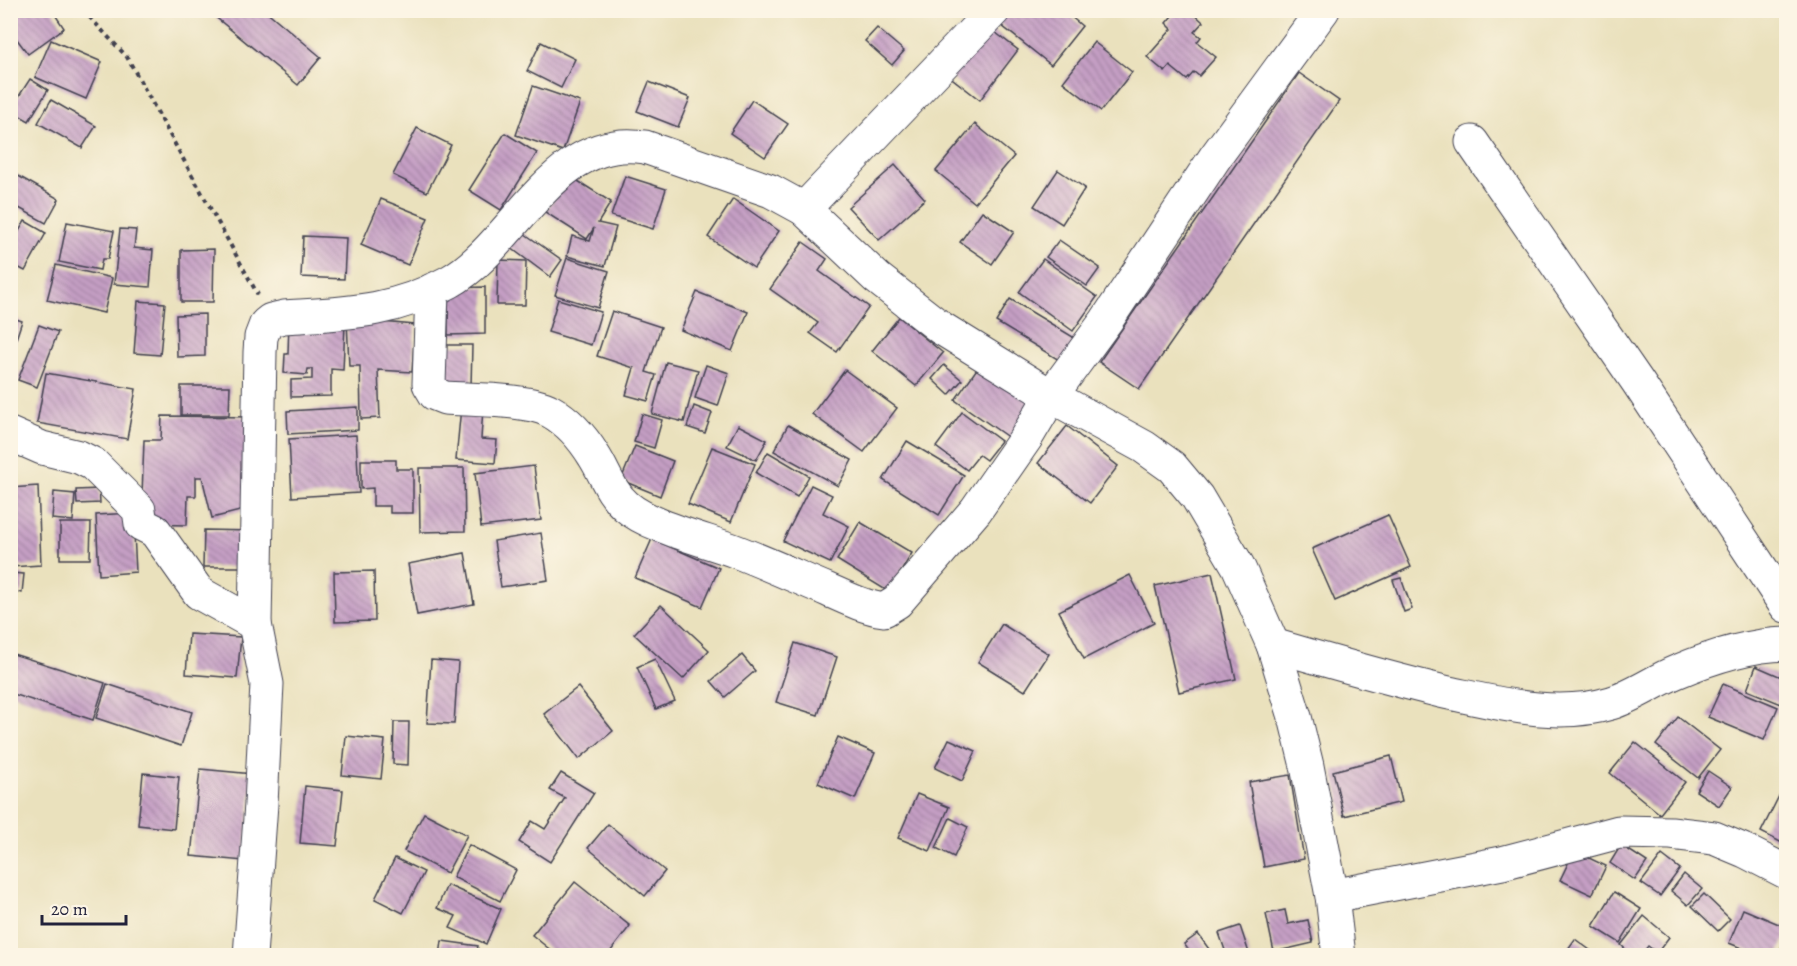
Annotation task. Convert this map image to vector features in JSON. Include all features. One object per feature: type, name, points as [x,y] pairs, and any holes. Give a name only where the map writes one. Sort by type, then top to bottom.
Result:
[{"type":"street","points":[[804,209],[994,10]]},
{"type":"street","points":[[432,290],[429,384],[435,394],[446,398],[525,404],[548,410],[573,428],[595,456],[616,495],[626,506],[637,513],[875,609],[884,610],[897,602],[976,510],[1026,438],[1051,396],[1106,321],[1216,156],[1323,10]]},
{"type":"street","points":[[1472,142],[1637,381],[1786,606]]},
{"type":"street","points":[[250,956],[267,684],[255,624],[260,352],[265,326],[271,320],[375,310],[401,303],[432,290],[472,266],[489,251],[512,221],[570,165],[617,146],[629,145],[645,147],[771,191],[804,209],[877,278],[941,328],[1051,396],[1144,447],[1172,467],[1197,497],[1238,566],[1273,645],[1307,766],[1332,896],[1339,956]]},
{"type":"street","points":[[10,434],[42,448],[80,457],[93,464],[139,510],[141,524],[155,531],[199,593],[255,624]]},
{"type":"street","points":[[1273,645],[1407,683],[1494,703],[1570,711],[1610,704],[1639,692],[1675,672],[1722,655],[1786,644]]},
{"type":"street","points":[[1332,896],[1502,863],[1619,832],[1671,833],[1714,838],[1745,850],[1786,872]]},
{"type":"path","points":[[84,10],[127,57],[271,320]]},
{"type":"building","points":[[18,10],[52,10],[64,28],[28,54],[10,30],[10,16]]},
{"type":"building","points":[[207,10],[265,10],[321,57],[298,85]]},
{"type":"building","points":[[1006,10],[1063,10],[1082,26],[1051,65],[997,22]]},
{"type":"building","points":[[1177,10],[1190,10],[1203,22],[1194,32],[1201,37],[1197,42],[1216,57],[1199,76],[1194,72],[1187,80],[1170,66],[1165,72],[1147,57],[1172,29],[1166,23]]},
{"type":"building","points":[[987,26],[1018,50],[980,100],[948,75]]},
{"type":"building","points":[[877,28],[904,51],[892,65],[865,41]]},
{"type":"building","points":[[51,40],[102,62],[86,99],[35,77]]},
{"type":"building","points":[[541,42],[575,59],[561,88],[527,71]]},
{"type":"building","points":[[1094,42],[1132,72],[1101,111],[1063,82]]},
{"type":"building","points":[[1299,73],[1339,101],[1139,389],[1099,362]]},
{"type":"building","points":[[30,79],[48,90],[29,121],[10,110]]},
{"type":"building","points":[[649,82],[690,98],[678,127],[637,111]]},
{"type":"building","points":[[533,86],[580,102],[563,151],[516,135]]},
{"type":"building","points":[[51,100],[96,126],[82,148],[38,123]]},
{"type":"building","points":[[752,100],[788,124],[765,157],[730,133]]},
{"type":"building","points":[[975,124],[1014,156],[975,203],[936,171]]},
{"type":"building","points":[[417,128],[451,145],[427,192],[393,175]]},
{"type":"building","points":[[505,133],[537,153],[501,210],[469,190]]},
{"type":"building","points":[[895,165],[925,199],[879,240],[848,207]]},
{"type":"building","points":[[1058,170],[1085,188],[1062,224],[1034,206]]},
{"type":"building","points":[[13,173],[59,199],[46,223],[10,203],[10,176]]},
{"type":"building","points":[[570,176],[611,202],[598,223],[616,227],[605,266],[567,256],[572,236],[590,241],[594,228],[587,239],[545,212]]},
{"type":"building","points":[[625,176],[666,189],[653,229],[611,216]]},
{"type":"building","points":[[381,199],[428,218],[408,265],[361,245]]},
{"type":"building","points":[[733,199],[779,231],[754,268],[708,237]]},
{"type":"building","points":[[982,211],[1014,232],[992,264],[960,242]]},
{"type":"building","points":[[25,221],[46,233],[25,271],[10,263],[10,246]]},
{"type":"building","points":[[67,222],[114,231],[108,259],[102,259],[100,270],[59,262]]},
{"type":"building","points":[[515,227],[562,260],[550,277],[511,248],[506,255],[499,250]]},
{"type":"building","points":[[120,229],[136,230],[134,248],[153,250],[150,287],[114,284]]},
{"type":"building","points":[[303,236],[346,238],[344,279],[301,277]]},
{"type":"building","points":[[1059,240],[1100,268],[1087,286],[1046,257]]},
{"type":"building","points":[[803,242],[827,259],[819,271],[869,307],[837,352],[810,333],[818,323],[770,289]]},
{"type":"building","points":[[214,249],[213,302],[181,302],[181,250]]},
{"type":"building","points":[[567,258],[609,271],[598,308],[555,295]]},
{"type":"building","points":[[1043,259],[1097,297],[1073,331],[1019,292]]},
{"type":"building","points":[[498,260],[526,261],[525,305],[497,305]]},
{"type":"building","points":[[56,265],[112,278],[104,313],[47,300]]},
{"type":"building","points":[[485,287],[485,334],[448,335],[448,288]]},
{"type":"building","points":[[697,292],[748,312],[732,351],[681,330]]},
{"type":"building","points":[[558,299],[601,312],[591,345],[548,332]]},
{"type":"building","points":[[1010,299],[1078,340],[1064,363],[996,322]]},
{"type":"building","points":[[138,301],[165,303],[160,355],[134,353]]},
{"type":"building","points":[[612,311],[661,327],[646,372],[656,375],[648,401],[626,395],[634,368],[597,356]]},
{"type":"building","points":[[205,314],[205,356],[177,357],[176,315]]},
{"type":"building","points":[[10,317],[22,321],[11,354],[10,354]]},
{"type":"building","points":[[899,317],[943,353],[916,386],[872,351]]},
{"type":"building","points":[[347,319],[415,325],[412,372],[378,370],[380,418],[361,419],[360,366],[349,366]]},
{"type":"building","points":[[289,322],[345,324],[343,370],[331,369],[331,396],[291,397],[291,380],[312,379],[312,369],[308,369],[307,375],[284,373],[285,354],[288,354]]},
{"type":"building","points":[[39,325],[58,332],[37,387],[18,380]]},
{"type":"building","points":[[437,345],[472,345],[471,387],[436,387]]},
{"type":"building","points":[[666,362],[698,370],[684,422],[652,414]]},
{"type":"building","points":[[981,363],[1038,402],[1012,440],[955,400]]},
{"type":"building","points":[[706,365],[729,373],[718,406],[695,398]]},
{"type":"building","points":[[944,365],[962,380],[949,395],[932,379]]},
{"type":"building","points":[[845,370],[897,408],[864,452],[812,414]]},
{"type":"building","points":[[46,373],[136,389],[127,439],[37,423]]},
{"type":"building","points":[[181,386],[230,386],[229,415],[181,415]]},
{"type":"building","points":[[694,406],[712,413],[705,433],[687,427]]},
{"type":"building","points":[[358,407],[358,430],[288,434],[287,411]]},
{"type":"building","points":[[461,407],[483,408],[481,439],[497,440],[495,463],[456,460]]},
{"type":"building","points":[[962,412],[1001,441],[986,460],[979,455],[967,470],[936,447]]},
{"type":"building","points":[[642,414],[662,420],[654,448],[634,442]]},
{"type":"building","points":[[162,416],[254,417],[244,510],[212,518],[202,477],[196,477],[196,496],[188,496],[187,525],[141,524],[144,440],[161,440]]},
{"type":"building","points":[[738,425],[767,440],[756,460],[727,446]]},
{"type":"building","points":[[788,425],[852,460],[838,486],[774,451]]},
{"type":"building","points":[[1067,426],[1118,466],[1090,503],[1038,463]]},
{"type":"building","points":[[356,435],[359,493],[292,497],[289,439]]},
{"type":"building","points":[[907,441],[964,475],[939,515],[883,480]]},
{"type":"building","points":[[635,446],[673,461],[660,496],[621,480]]},
{"type":"building","points":[[712,447],[755,464],[731,522],[688,504]]},
{"type":"building","points":[[768,452],[809,476],[797,497],[756,473]]},
{"type":"building","points":[[361,460],[396,460],[396,469],[413,469],[413,513],[390,513],[390,506],[373,506],[373,488],[361,489]]},
{"type":"building","points":[[534,466],[541,520],[481,527],[475,473]]},
{"type":"building","points":[[419,468],[464,468],[465,531],[420,532]]},
{"type":"building","points":[[811,485],[832,495],[823,513],[849,526],[830,563],[783,541]]},
{"type":"building","points":[[38,486],[41,565],[10,567],[10,488]]},
{"type":"building","points":[[99,489],[100,503],[77,504],[76,490]]},
{"type":"building","points":[[54,492],[75,494],[73,521],[52,519]]},
{"type":"building","points":[[133,513],[136,572],[99,575],[96,515]]},
{"type":"building","points":[[1388,515],[1411,567],[1335,601],[1312,549]]},
{"type":"building","points":[[860,522],[912,553],[889,592],[837,560]]},
{"type":"building","points":[[60,523],[91,523],[90,559],[60,559]]},
{"type":"building","points":[[204,530],[252,531],[251,567],[203,567]]},
{"type":"building","points":[[541,533],[548,580],[501,587],[494,541]]},
{"type":"building","points":[[652,539],[719,568],[702,607],[635,578]]},
{"type":"building","points":[[465,553],[474,604],[417,615],[408,564]]},
{"type":"building","points":[[374,571],[375,621],[335,622],[334,572]]},
{"type":"building","points":[[10,573],[24,574],[22,593],[10,591]]},
{"type":"building","points":[[1212,573],[1236,679],[1179,692],[1155,586]]},
{"type":"building","points":[[1130,575],[1154,623],[1084,659],[1059,611]]},
{"type":"building","points":[[1401,578],[1412,609],[1404,612],[1393,580]]},
{"type":"building","points":[[661,605],[709,650],[683,679],[634,634]]},
{"type":"building","points":[[1002,624],[1049,654],[1025,691],[978,662]]},
{"type":"building","points":[[189,634],[241,637],[237,678],[186,674]]},
{"type":"building","points":[[795,643],[837,657],[818,715],[776,702]]},
{"type":"building","points":[[10,653],[105,683],[93,720],[10,693]]},
{"type":"building","points":[[742,655],[755,671],[725,697],[711,681]]},
{"type":"building","points":[[655,659],[675,701],[656,709],[637,667]]},
{"type":"building","points":[[431,660],[458,662],[454,724],[427,723]]},
{"type":"building","points":[[1756,666],[1786,679],[1786,706],[1747,690]]},
{"type":"building","points":[[107,684],[192,712],[181,746],[96,718]]},
{"type":"building","points":[[1723,684],[1778,707],[1764,740],[1708,717]]},
{"type":"building","points":[[578,687],[613,731],[579,759],[544,714]]},
{"type":"building","points":[[1678,717],[1720,750],[1698,778],[1656,745]]},
{"type":"building","points":[[394,722],[409,722],[408,765],[393,764]]},
{"type":"building","points":[[346,736],[385,740],[381,779],[342,775]]},
{"type":"building","points":[[838,737],[875,753],[855,799],[818,783]]},
{"type":"building","points":[[949,739],[976,751],[962,781],[935,768]]},
{"type":"building","points":[[1635,742],[1685,782],[1660,814],[1610,773]]},
{"type":"building","points":[[1391,756],[1402,802],[1344,816],[1333,771]]},
{"type":"building","points":[[200,769],[253,774],[244,861],[191,856]]},
{"type":"building","points":[[1708,771],[1732,787],[1719,806],[1696,791]]},
{"type":"building","points":[[143,773],[179,777],[174,829],[138,825]]},
{"type":"building","points":[[561,773],[594,793],[550,862],[519,842],[532,821],[545,829],[565,798],[550,790]]},
{"type":"building","points":[[1290,775],[1304,859],[1264,867],[1249,782]]},
{"type":"building","points":[[1786,782],[1786,845],[1761,832]]},
{"type":"building","points":[[305,786],[343,790],[337,846],[300,843]]},
{"type":"building","points":[[917,794],[949,807],[930,851],[898,838]]},
{"type":"building","points":[[424,813],[467,835],[447,873],[404,851]]},
{"type":"building","points":[[950,818],[968,827],[954,857],[936,848]]},
{"type":"building","points":[[608,824],[665,871],[645,896],[588,848]]},
{"type":"building","points":[[469,845],[516,870],[500,901],[453,877]]},
{"type":"building","points":[[1621,845],[1647,862],[1635,880],[1610,863]]},
{"type":"building","points":[[1574,851],[1606,866],[1592,895],[1560,880]]},
{"type":"building","points":[[1662,855],[1680,869],[1660,896],[1641,883]]},
{"type":"building","points":[[395,858],[424,872],[403,913],[375,899]]},
{"type":"building","points":[[1684,874],[1702,889],[1688,905],[1671,891]]},
{"type":"building","points":[[575,882],[630,926],[607,956],[558,956],[532,935]]},
{"type":"building","points":[[447,885],[501,909],[486,944],[450,928],[456,916],[437,908]]},
{"type":"building","points":[[1614,892],[1641,909],[1620,943],[1593,926]]},
{"type":"building","points":[[1704,894],[1730,919],[1718,931],[1692,906]]},
{"type":"building","points":[[1743,909],[1786,927],[1786,935],[1778,956],[1761,956],[1729,943]]},
{"type":"building","points":[[1285,910],[1288,924],[1308,920],[1313,943],[1274,952],[1266,914]]},
{"type":"building","points":[[1644,916],[1669,937],[1657,953],[1648,946],[1640,956],[1633,956],[1621,945]]},
{"type":"building","points":[[1240,926],[1250,956],[1227,956],[1219,933]]},
{"type":"building","points":[[1198,934],[1214,956],[1193,956],[1184,944]]},
{"type":"building","points":[[1575,939],[1598,956],[1563,956]]},
{"type":"building","points":[[442,941],[478,946],[476,956],[440,956]]}]
